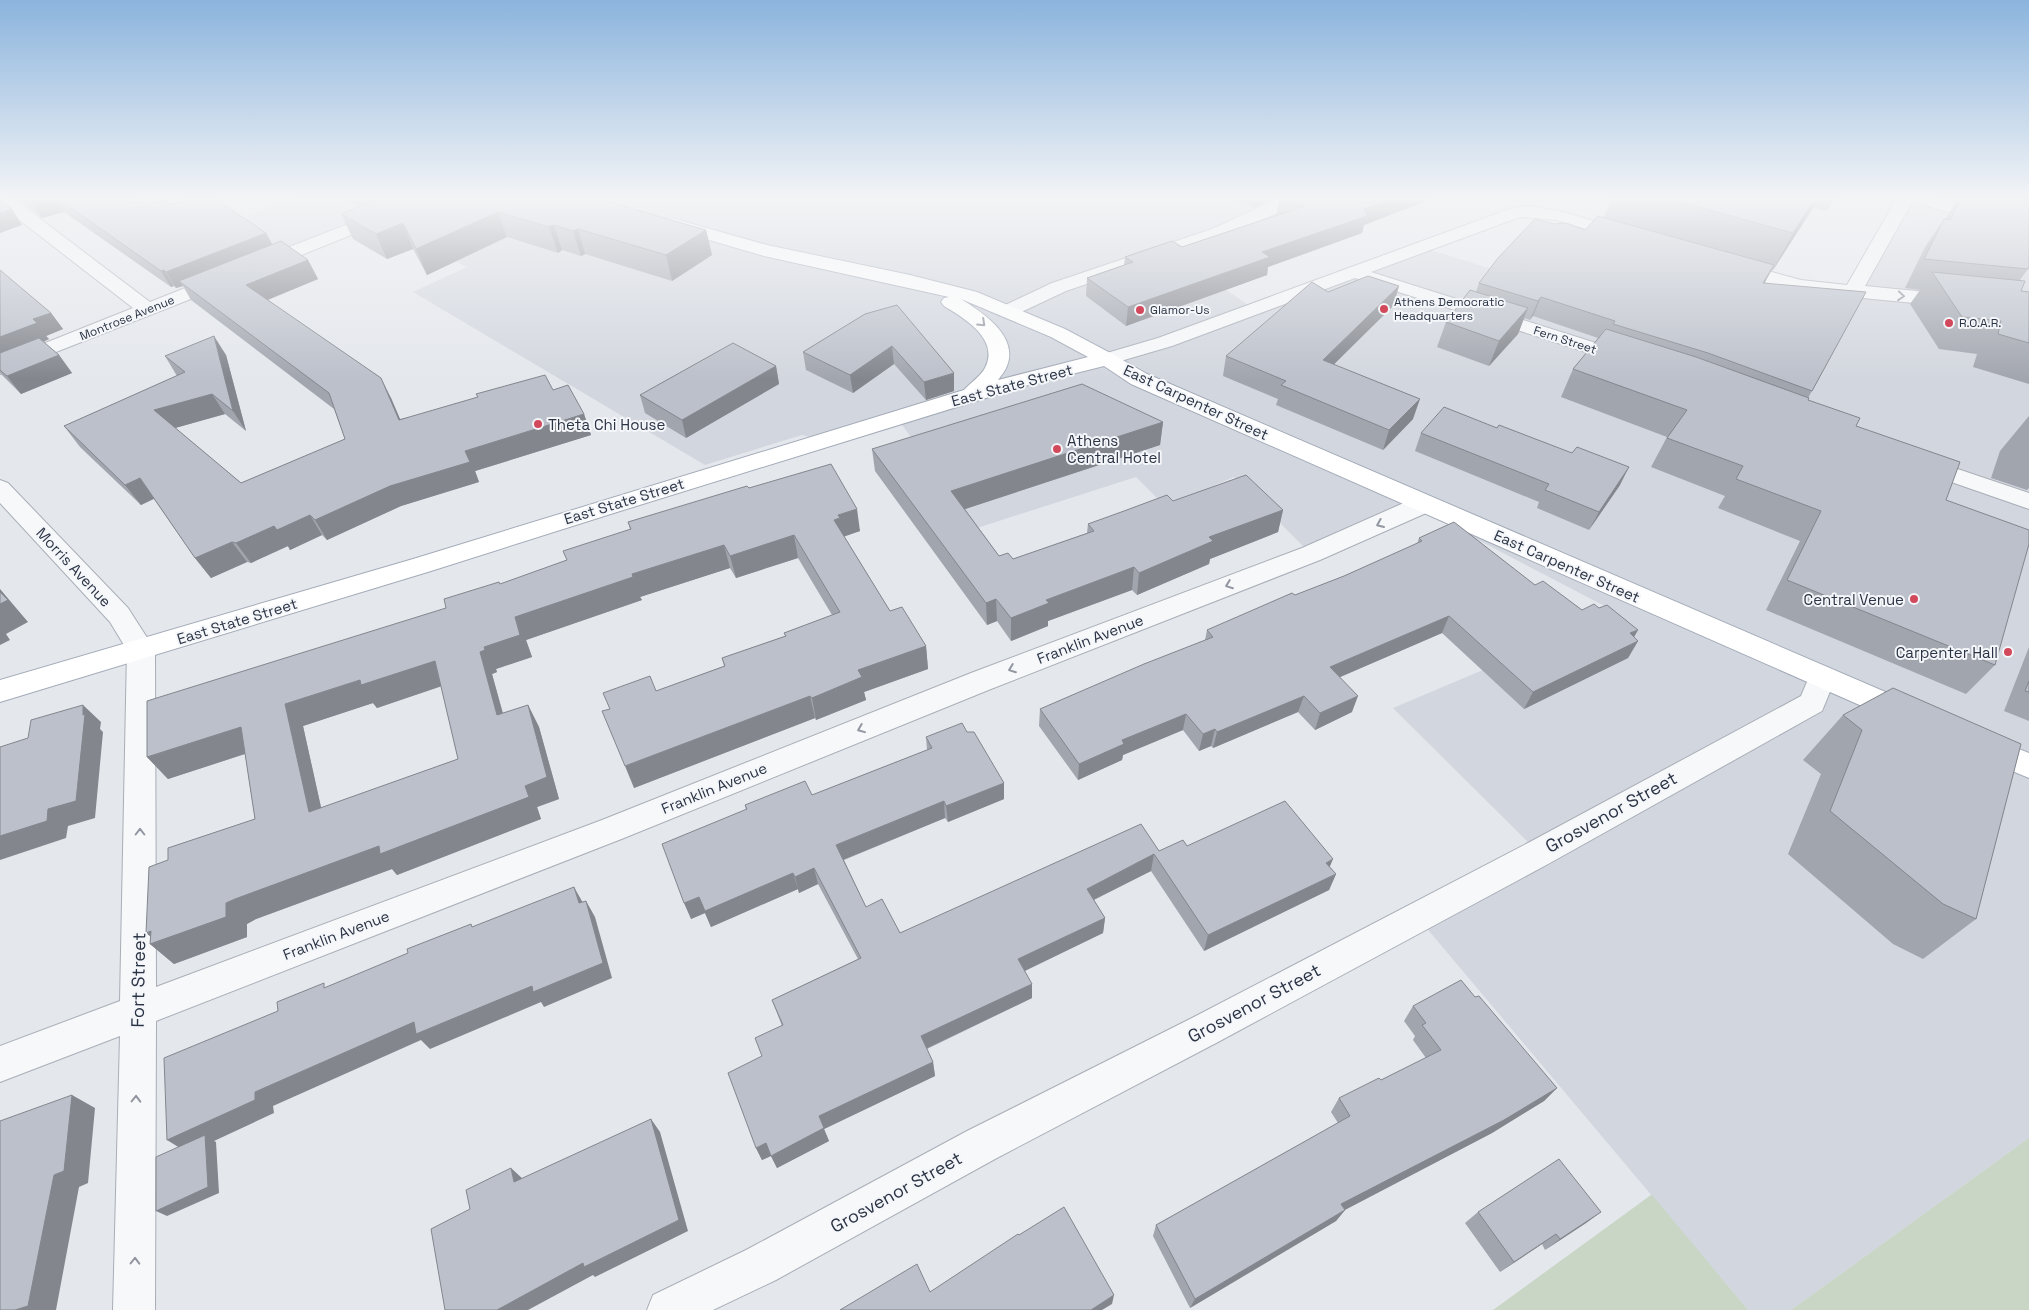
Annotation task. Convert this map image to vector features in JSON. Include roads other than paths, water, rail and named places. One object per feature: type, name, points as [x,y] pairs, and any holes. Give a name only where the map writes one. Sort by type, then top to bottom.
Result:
[{"type":"main road","points":[[798,257],[910,281],[967,311],[986,326],[998,340],[1000,350],[996,369],[984,385],[971,395]]},
{"type":"main road","name":"East Carpenter Street","points":[[910,281],[970,296],[1008,311],[1058,333],[1108,359],[1139,378],[1927,722]]},
{"type":"main road","name":"East State Street","points":[[0,691],[141,650],[1021,380],[1108,359]]},
{"type":"main road","points":[[1963,738],[2029,766]]},
{"type":"street","points":[[78,257],[147,310]]},
{"type":"street","name":"Montrose Avenue","points":[[0,368],[278,257]]},
{"type":"street","points":[[1008,311],[1059,287],[1147,257]]},
{"type":"street","name":"East State Street","points":[[1108,359],[1159,344],[1396,257]]},
{"type":"street","points":[[1853,291],[1873,257]]},
{"type":"street","points":[[1718,263],[1800,286],[2029,308]]},
{"type":"street","name":"Fern Street","points":[[1354,273],[1642,364]]},
{"type":"street","points":[[1898,455],[2029,501]]},
{"type":"street","name":"Morris Avenue","points":[[0,488],[119,614],[141,650]]},
{"type":"street","name":"Franklin Avenue","points":[[0,1064],[613,829],[981,680],[1311,554],[1424,504]]},
{"type":"street","name":"Fort Street","points":[[134,1310],[142,699],[141,650]]},
{"type":"street","name":"Grosvenor Street","points":[[668,1310],[761,1265],[981,1145],[1205,1030],[1539,853],[1588,824],[1812,703],[1822,677]]},
{"type":"place","name":"Athens Democratic Headquarters","points":[[1384,309]]},
{"type":"place","name":"Glamor-Us","points":[[1140,310]]},
{"type":"place","name":"R.O.A.R.","points":[[1949,323]]},
{"type":"place","name":"Theta Chi House","points":[[538,424]]},
{"type":"place","name":"Athens Central Hotel","points":[[1057,449]]},
{"type":"place","name":"Central Venue","points":[[1914,599]]},
{"type":"place","name":"Carpenter Hall","points":[[2008,652]]}]
